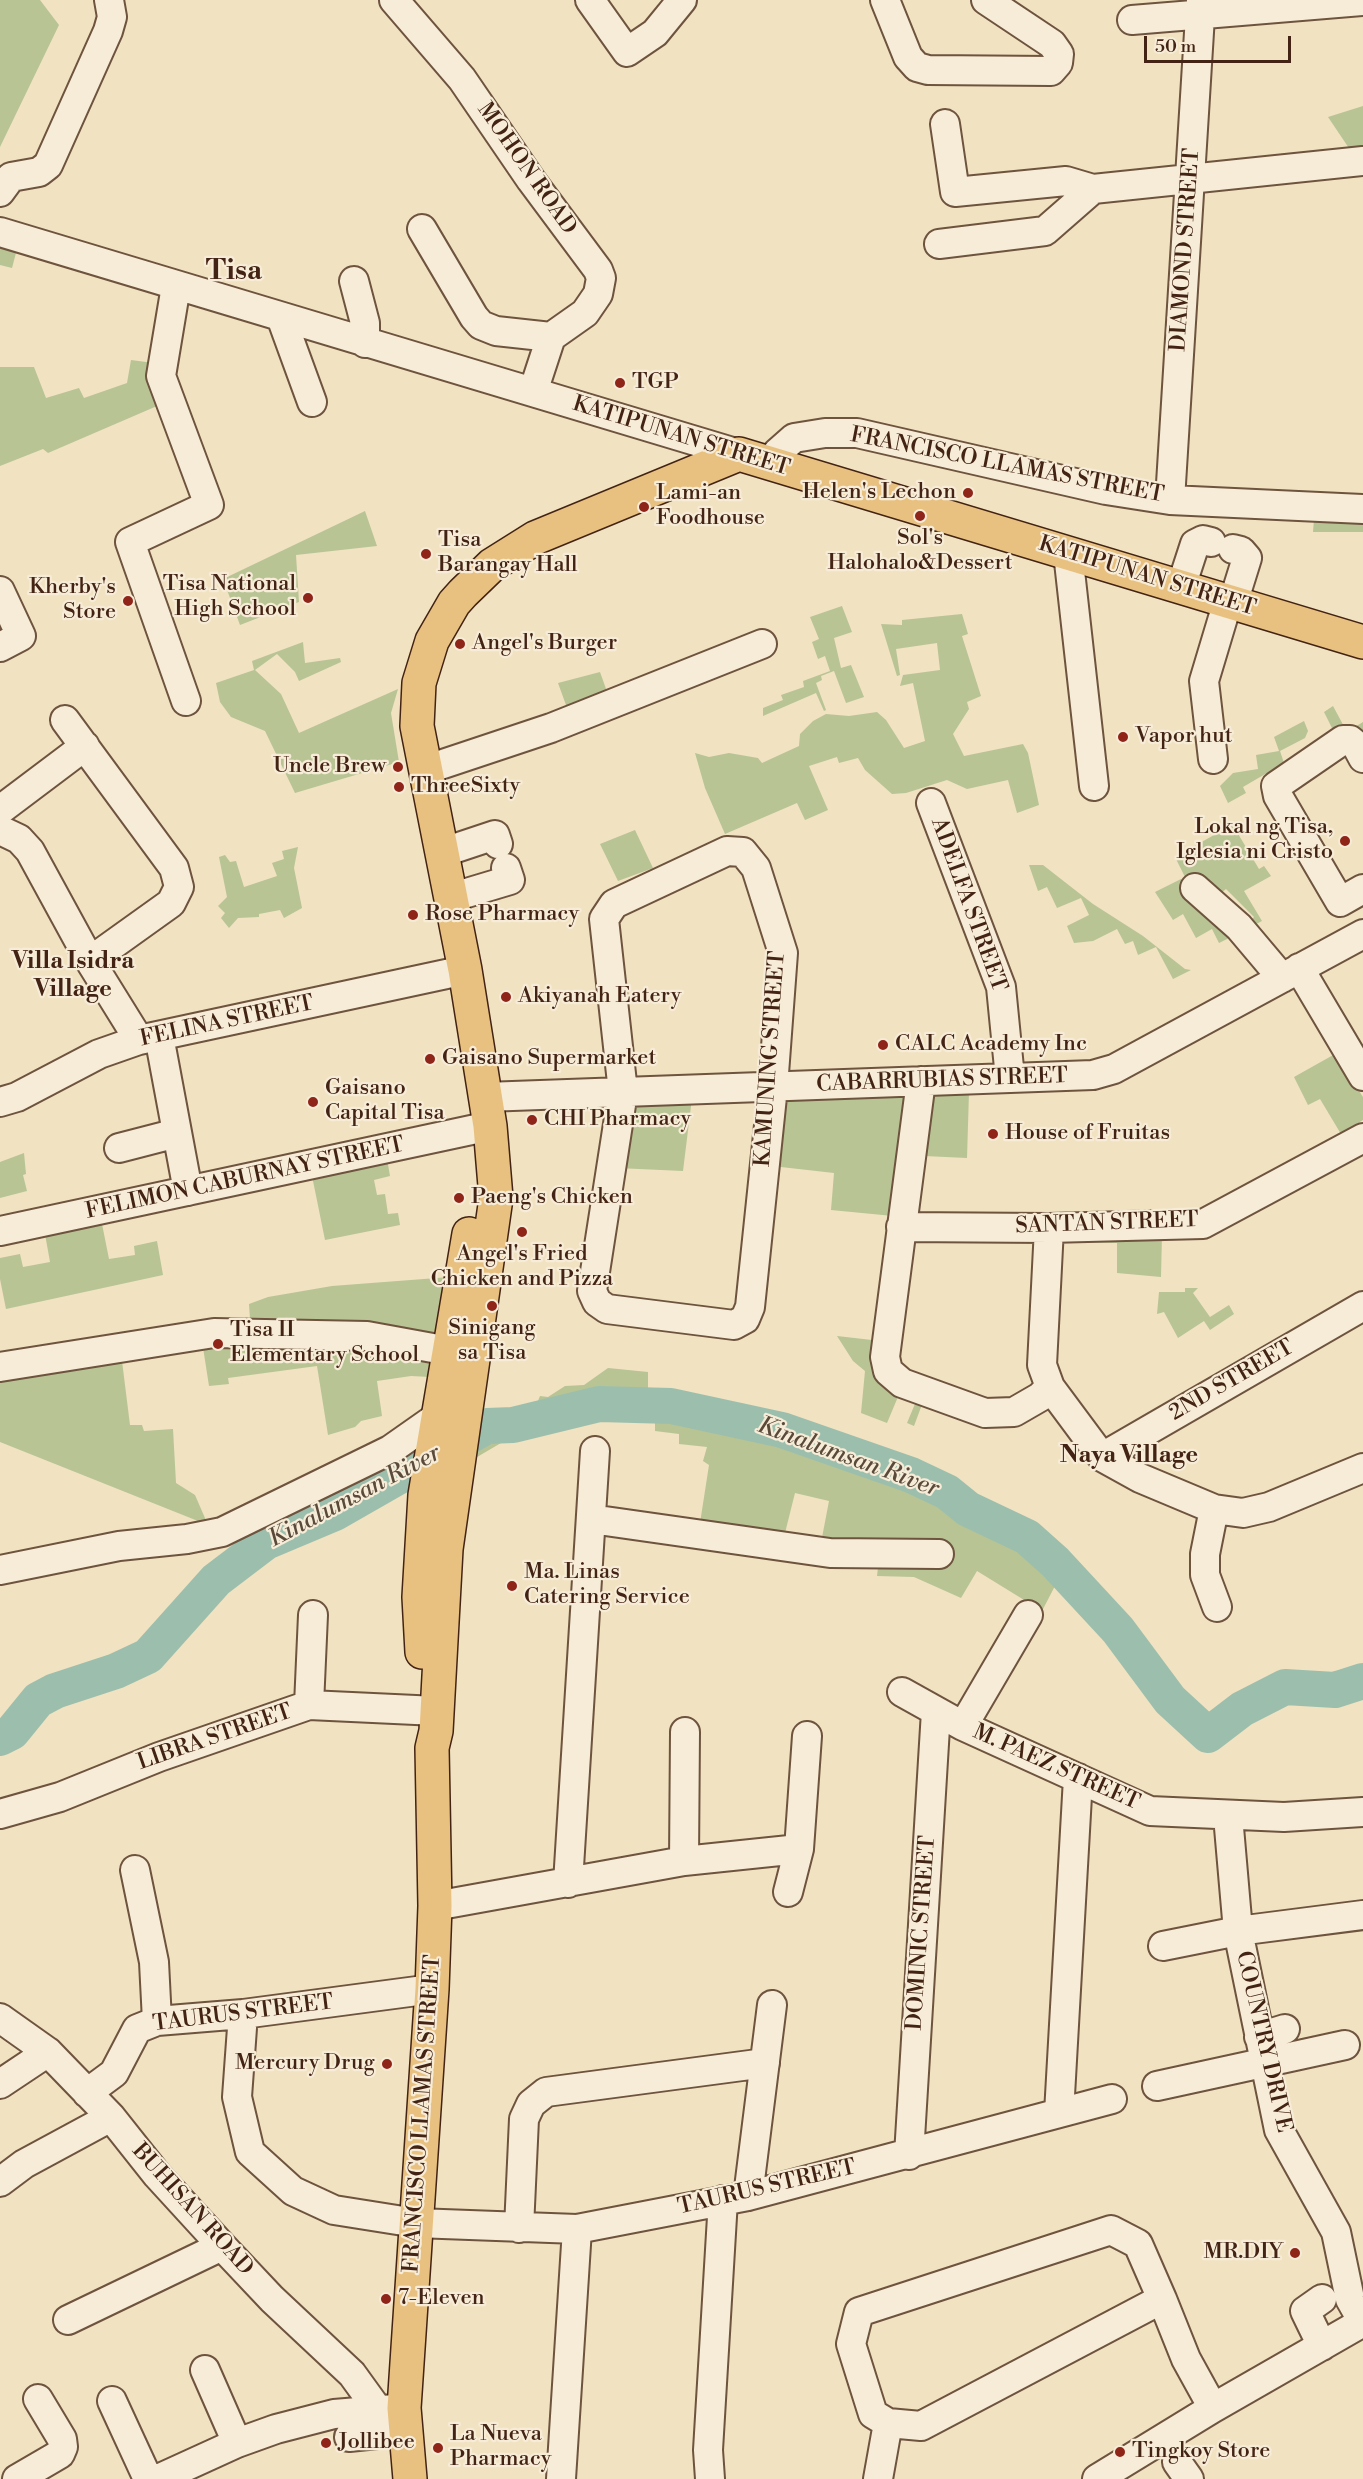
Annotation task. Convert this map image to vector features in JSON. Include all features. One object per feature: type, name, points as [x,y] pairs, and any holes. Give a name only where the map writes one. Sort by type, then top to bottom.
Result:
[{"type":"main road","name":"KATIPUNAN STREET","points":[[739,454],[1363,642]]},
{"type":"main road","name":"FRANCISCO LLAMAS STREET","points":[[446,1423],[496,1198],[488,1112],[465,970],[417,726],[420,683],[432,641],[454,603],[463,593],[492,565],[535,538],[739,454]]},
{"type":"main road","name":"FRANCISCO LLAMAS STREET","points":[[410,2479],[396,2416],[416,2223],[432,1989],[435,1906],[432,1748],[426,1730],[431,1711],[446,1549],[438,1497],[446,1423],[449,1351],[488,1112]]},
{"type":"street","points":[[0,192],[11,177],[39,172],[48,165],[108,32],[112,17],[108,0]]},
{"type":"street","name":"MOHON ROAD","points":[[394,0],[462,79],[598,270],[601,278],[598,294],[585,313],[551,337]]},
{"type":"street","points":[[590,0],[627,52],[655,33],[682,0]]},
{"type":"street","points":[[885,0],[908,57],[917,67],[1051,71],[1058,63],[1059,54],[1052,44],[986,0]]},
{"type":"street","points":[[1132,20],[1201,7],[1363,2]]},
{"type":"street","name":"DIAMOND STREET","points":[[1170,500],[1201,7]]},
{"type":"street","points":[[945,124],[955,192],[1066,181],[1093,189],[1362,162]]},
{"type":"street","points":[[939,244],[1045,231],[1093,189]]},
{"type":"street","points":[[422,229],[481,325],[515,334],[551,337],[533,392]]},
{"type":"street","name":"KATIPUNAN STREET","points":[[0,232],[281,318],[383,354],[533,392],[739,454]]},
{"type":"street","points":[[354,281],[365,322],[383,354]]},
{"type":"street","points":[[176,286],[161,376],[208,505],[130,542],[186,701]]},
{"type":"street","points":[[281,318],[312,402]]},
{"type":"street","name":"FRANCISCO LLAMAS STREET","points":[[775,465],[777,453],[794,438],[825,433],[857,433],[1106,490],[1170,500],[1363,509]]},
{"type":"street","points":[[1181,587],[1195,544],[1203,540],[1241,551],[1247,558],[1204,681],[1213,759]]},
{"type":"street","points":[[1068,553],[1094,786]]},
{"type":"street","points":[[0,591],[21,636],[0,646]]},
{"type":"street","points":[[425,770],[551,728],[762,644]]},
{"type":"street","points":[[66,720],[174,868],[179,888],[171,903],[90,961]]},
{"type":"street","points":[[1363,758],[1350,740],[1343,740],[1276,786],[1278,796],[1340,902],[1355,894],[1363,927]]},
{"type":"street","points":[[0,810],[85,746]]},
{"type":"street","name":"ADELFA STREET","points":[[931,803],[1001,987],[1010,1078]]},
{"type":"street","points":[[0,830],[19,839],[30,851],[90,961],[149,1038],[177,1133],[188,1191]]},
{"type":"street","points":[[441,852],[495,835],[510,880],[450,898]]},
{"type":"street","name":"KAMUNING STREET","points":[[727,851],[743,852],[756,868],[783,954],[773,1087],[750,1307],[745,1319],[734,1325],[607,1309],[597,1302],[592,1291],[624,1092],[604,919],[614,904],[727,851]]},
{"type":"street","points":[[1195,888],[1291,973],[1363,1076]]},
{"type":"street","name":"CABARRUBIAS STREET","points":[[488,1112],[624,1092],[1093,1075],[1114,1069],[1363,934]]},
{"type":"street","name":"FELINA STREET","points":[[0,1102],[16,1097],[99,1054],[149,1038],[465,970]]},
{"type":"street","points":[[921,1081],[885,1357],[888,1371],[902,1383],[985,1413],[1014,1412],[1040,1397],[1050,1388]]},
{"type":"street","name":"FELIMON CABURNAY STREET","points":[[0,1231],[188,1191],[488,1112]]},
{"type":"street","points":[[119,1148],[177,1133]]},
{"type":"street","name":"SANTAN STREET","points":[[902,1227],[1049,1228],[1203,1224],[1363,1138]]},
{"type":"street","points":[[1049,1228],[1041,1342],[1042,1365],[1050,1388],[1102,1457],[1140,1478],[1214,1509],[1243,1513],[1269,1507],[1363,1468]]},
{"type":"street","name":"2ND STREET","points":[[1102,1457],[1363,1306]]},
{"type":"street","points":[[0,1367],[214,1333],[368,1336],[449,1351]]},
{"type":"street","points":[[0,1570],[119,1546],[222,1533],[446,1423]]},
{"type":"street","points":[[568,1883],[595,1451]]},
{"type":"street","points":[[1214,1509],[1205,1554],[1205,1575],[1217,1607]]},
{"type":"street","points":[[591,1519],[830,1552],[939,1554]]},
{"type":"street","points":[[309,1706],[313,1615]]},
{"type":"street","points":[[963,1726],[1028,1615]]},
{"type":"street","name":"M. PAEZ STREET","points":[[902,1692],[963,1726],[1150,1811],[1284,1817],[1363,1812]]},
{"type":"street","name":"LIBRA STREET","points":[[0,1814],[60,1797],[148,1761],[309,1706],[431,1711]]},
{"type":"street","name":"DOMINIC STREET","points":[[909,2155],[936,1711]]},
{"type":"street","points":[[684,1861],[685,1732]]},
{"type":"street","points":[[788,1892],[799,1849],[807,1736]]},
{"type":"street","points":[[1059,2113],[1078,1778]]},
{"type":"street","name":"COUNTRY DRIVE","points":[[1228,1816],[1238,1931],[1272,2033],[1265,2064],[1279,2130],[1336,2232],[1350,2299],[1363,2322]]},
{"type":"street","points":[[435,1906],[684,1861],[799,1849]]},
{"type":"street","points":[[135,1870],[154,1962],[157,2021]]},
{"type":"street","points":[[1163,1947],[1238,1931],[1363,1915]]},
{"type":"street","name":"TAURUS STREET","points":[[87,2093],[114,2073],[137,2029],[157,2021],[243,2014],[432,1989]]},
{"type":"street","points":[[710,2479],[708,2450],[736,2198],[765,2063],[772,2005]]},
{"type":"street","name":"TAURUS STREET","points":[[243,2014],[237,2097],[250,2152],[292,2191],[334,2210],[416,2223],[577,2229],[736,2198],[909,2155],[1112,2100]]},
{"type":"street","name":"BUHISAN ROAD","points":[[0,2018],[48,2052],[111,2117],[157,2175],[272,2299],[396,2416]]},
{"type":"street","points":[[1157,2086],[1346,2045]]},
{"type":"street","points":[[0,2084],[48,2052]]},
{"type":"street","points":[[519,2228],[524,2119],[531,2104],[546,2092],[765,2063]]},
{"type":"street","points":[[0,2182],[24,2163],[111,2117]]},
{"type":"street","points":[[561,2479],[577,2229]]},
{"type":"street","points":[[1162,2299],[921,2426],[888,2423],[873,2414],[851,2344],[859,2312],[1111,2230],[1138,2244],[1162,2299],[1186,2359],[1213,2408]]},
{"type":"street","points":[[68,2319],[222,2246]]},
{"type":"street","points":[[1322,2299],[1305,2311],[1322,2346]]},
{"type":"street","points":[[1097,2479],[1173,2458],[1213,2408],[1363,2322]]},
{"type":"street","points":[[205,2370],[237,2443]]},
{"type":"street","points":[[17,2479],[60,2454],[63,2447],[62,2439],[38,2399]]},
{"type":"street","points":[[112,2401],[148,2479]]},
{"type":"street","points":[[158,2479],[237,2443],[334,2414],[396,2416]]},
{"type":"street","points":[[349,2437],[396,2416]]},
{"type":"street","points":[[878,2479],[888,2423]]},
{"type":"street","points":[[0,2461],[10,2479]]},
{"type":"green space","points":[[0,0],[40,0],[59,25],[0,147]]},
{"type":"green space","points":[[1363,106],[1363,169],[1328,117]]},
{"type":"green space","points":[[0,244],[17,249],[12,268],[0,265]]},
{"type":"green space","points":[[131,360],[154,363],[164,403],[48,453],[43,449],[0,466],[0,367],[34,367],[46,398],[79,388],[84,398],[127,383]]},
{"type":"green space","points":[[365,511],[377,546],[296,555],[299,602],[240,625],[223,579]]},
{"type":"green space","points":[[1314,519],[1363,522],[1363,532],[1313,532]]},
{"type":"green space","points":[[842,606],[852,632],[834,638],[841,668],[851,665],[864,697],[846,703],[834,671],[821,676],[822,680],[816,683],[826,710],[824,711],[816,693],[763,716],[763,708],[783,700],[781,695],[804,687],[803,681],[830,671],[825,656],[818,659],[812,642],[819,639],[810,617]]},
{"type":"green space","points":[[962,614],[968,634],[962,636],[981,696],[967,702],[969,709],[953,734],[964,756],[1023,744],[1028,753],[1039,805],[1017,813],[1008,780],[967,789],[947,780],[906,793],[892,794],[865,770],[858,758],[839,763],[837,757],[809,766],[828,810],[805,820],[797,803],[725,834],[705,788],[695,753],[709,757],[729,753],[758,758],[762,763],[799,746],[800,734],[813,721],[826,714],[849,716],[877,712],[886,720],[904,748],[925,741],[913,683],[900,686],[903,675],[940,670],[937,643],[896,649],[900,675],[897,676],[881,624],[902,625],[902,620]]},
{"type":"green space","points":[[303,642],[305,663],[340,658],[341,662],[299,681],[295,672],[277,654],[255,670],[281,694],[299,733],[398,689],[391,713],[399,762],[295,793],[265,731],[231,717],[220,702],[216,683],[254,670],[252,661]]},
{"type":"green space","points":[[600,672],[610,700],[570,716],[558,683]]},
{"type":"green space","points":[[1333,706],[1347,732],[1363,722],[1363,742],[1332,728],[1324,712]]},
{"type":"green space","points":[[1304,721],[1308,731],[1305,738],[1280,751],[1284,763],[1243,787],[1246,793],[1228,803],[1220,786],[1233,773],[1258,769],[1256,755],[1279,751],[1274,737]]},
{"type":"green space","points":[[1230,826],[1234,827],[1259,869],[1264,866],[1271,876],[1244,891],[1262,921],[1245,930],[1244,927],[1254,917],[1226,889],[1215,898],[1185,877],[1175,857]]},
{"type":"green space","points":[[635,830],[653,868],[618,881],[600,844]]},
{"type":"green space","points":[[298,847],[294,868],[302,908],[284,918],[280,910],[259,914],[259,917],[238,918],[229,928],[221,918],[225,913],[218,906],[227,897],[219,857],[225,855],[230,862],[236,861],[244,887],[277,876],[272,863],[284,859],[282,851]]},
{"type":"green space","points":[[1029,865],[1043,865],[1093,904],[1143,936],[1185,969],[1191,970],[1173,979],[1156,947],[1138,955],[1133,941],[1125,944],[1117,929],[1093,941],[1074,943],[1067,926],[1089,915],[1081,898],[1057,908],[1047,887],[1038,891]]},
{"type":"green space","points":[[1181,879],[1239,933],[1219,943],[1212,929],[1196,938],[1183,914],[1173,920],[1155,892]]},
{"type":"green space","points":[[1335,1054],[1363,1097],[1363,1120],[1341,1134],[1320,1099],[1308,1105],[1294,1077]]},
{"type":"green space","points":[[907,1090],[893,1216],[831,1210],[834,1173],[772,1166],[778,1098]]},
{"type":"green space","points":[[926,1091],[969,1092],[967,1158],[924,1156]]},
{"type":"green space","points":[[692,1098],[683,1171],[617,1168],[624,1100]]},
{"type":"green space","points":[[24,1153],[26,1174],[23,1175],[27,1191],[0,1198],[0,1162]]},
{"type":"green space","points":[[386,1153],[390,1176],[374,1180],[377,1195],[385,1194],[388,1214],[398,1213],[400,1225],[325,1240],[311,1171]]},
{"type":"green space","points":[[100,1214],[109,1259],[135,1255],[134,1246],[157,1241],[163,1275],[6,1309],[0,1279],[0,1258],[20,1254],[23,1267],[50,1262],[45,1234]]},
{"type":"green space","points":[[1162,1234],[1161,1277],[1117,1273],[1117,1243],[1068,1242],[1067,1236]]},
{"type":"green space","points":[[450,1277],[430,1377],[411,1376],[377,1381],[382,1416],[361,1421],[355,1427],[328,1435],[317,1366],[228,1378],[229,1384],[209,1386],[202,1341],[251,1334],[249,1304],[268,1297],[332,1286]]},
{"type":"green space","points":[[1185,1288],[1198,1288],[1193,1293],[1210,1317],[1229,1305],[1234,1314],[1210,1330],[1204,1321],[1178,1338],[1164,1312],[1157,1314],[1159,1292],[1185,1292]]},
{"type":"green space","points":[[837,1336],[872,1340],[877,1368],[924,1399],[914,1426],[907,1423],[917,1399],[900,1392],[887,1423],[861,1413],[865,1371],[853,1361]]},
{"type":"green space","points":[[121,1353],[130,1425],[142,1425],[144,1431],[173,1429],[176,1483],[195,1495],[208,1525],[0,1442],[0,1362]]},
{"type":"green space","points":[[608,1368],[648,1372],[648,1394],[657,1399],[716,1407],[827,1438],[831,1429],[890,1457],[888,1467],[947,1492],[968,1509],[980,1515],[1001,1515],[1053,1540],[1088,1584],[1074,1597],[1057,1582],[1042,1611],[977,1571],[961,1598],[914,1577],[877,1576],[880,1550],[820,1548],[829,1501],[795,1493],[783,1541],[700,1523],[709,1465],[703,1461],[707,1447],[679,1444],[679,1434],[655,1431],[655,1421],[603,1417],[573,1419],[518,1433],[472,1460],[478,1426],[491,1426],[497,1419],[533,1413],[540,1396],[548,1397],[565,1386],[584,1385]]},
{"type":"waterway","name":"Kinalumsan River","points":[[0,1738],[12,1732],[38,1700],[55,1691],[116,1671],[148,1656],[216,1580],[266,1542],[335,1513],[487,1426],[513,1425],[599,1404],[671,1406],[782,1430],[911,1475],[947,1492],[968,1509],[1027,1537],[1055,1562],[1118,1630],[1170,1700],[1208,1735],[1242,1709],[1285,1687],[1335,1690],[1363,1681]]},
{"type":"place","name":"TGP","points":[[620,383]]},
{"type":"place","name":"Helen's Lechon","points":[[968,493]]},
{"type":"place","name":"Lami-an Foodhouse","points":[[644,507]]},
{"type":"place","name":"Sol's Halohalo&Dessert","points":[[920,516]]},
{"type":"place","name":"Tisa Barangay Hall","points":[[426,554]]},
{"type":"place","name":"Tisa National High School","points":[[308,598]]},
{"type":"place","name":"Kherby's Store","points":[[128,601]]},
{"type":"place","name":"Angel's Burger","points":[[460,644]]},
{"type":"place","name":"Vapor hut","points":[[1123,737]]},
{"type":"place","name":"Uncle Brew","points":[[398,767]]},
{"type":"place","name":"ThreeSixty","points":[[399,787]]},
{"type":"place","name":"Lokal ng Tisa, Iglesia ni Cristo","points":[[1345,841]]},
{"type":"place","name":"Rose Pharmacy","points":[[413,915]]},
{"type":"place","name":"Akiyanah Eatery","points":[[506,997]]},
{"type":"place","name":"CALC Academy Inc","points":[[883,1045]]},
{"type":"place","name":"Gaisano Supermarket","points":[[430,1059]]},
{"type":"place","name":"Gaisano Capital Tisa","points":[[313,1102]]},
{"type":"place","name":"CHI Pharmacy","points":[[532,1120]]},
{"type":"place","name":"House of Fruitas","points":[[993,1134]]},
{"type":"place","name":"Paeng's Chicken","points":[[459,1198]]},
{"type":"place","name":"Angel's Fried Chicken and Pizza","points":[[522,1232]]},
{"type":"place","name":"Sinigang sa Tisa","points":[[492,1306]]},
{"type":"place","name":"Tisa II Elementary School","points":[[218,1344]]},
{"type":"place","name":"Ma. Linas Catering Service","points":[[512,1586]]},
{"type":"place","name":"Mercury Drug","points":[[387,2064]]},
{"type":"place","name":"MR.DIY","points":[[1295,2253]]},
{"type":"place","name":"7-Eleven","points":[[386,2299]]},
{"type":"place","name":"Jollibee","points":[[326,2443]]},
{"type":"place","name":"La Nueva Pharmacy","points":[[438,2448]]},
{"type":"place","name":"Tingkoy Store","points":[[1120,2452]]},
{"type":"district","name":"Tisa","points":[[234,272]]},
{"type":"district","name":"Villa Isidra Village","points":[[73,976]]},
{"type":"district","name":"Naya Village","points":[[1129,1456]]}]
